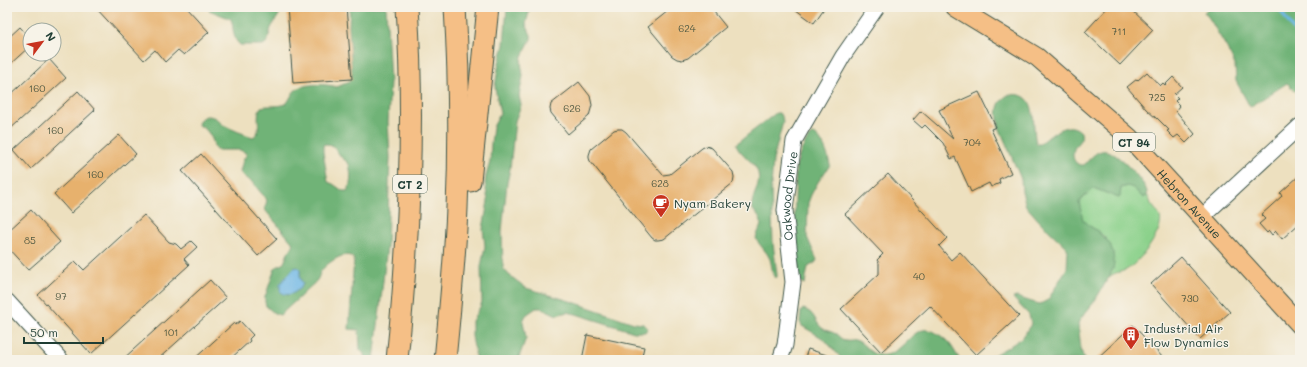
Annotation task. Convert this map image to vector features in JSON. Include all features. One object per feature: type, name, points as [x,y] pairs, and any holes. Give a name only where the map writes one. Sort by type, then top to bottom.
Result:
[{"type":"highway","name":"CT 2","points":[[398,360],[407,257],[411,171],[411,82],[407,7]]},
{"type":"highway","points":[[445,360],[453,274],[457,208],[458,76],[455,7]]},
{"type":"highway","points":[[453,274],[461,243],[470,182],[488,7]]},
{"type":"main road","name":"Hebron Avenue","points":[[955,7],[1037,57],[1129,137],[1300,324]]},
{"type":"street","name":"Oakwood Drive","points":[[780,360],[785,345],[792,282],[785,210],[794,141],[843,56],[877,7]]},
{"type":"street","points":[[1202,217],[1300,126]]},
{"type":"street","points":[[7,301],[61,360]]},
{"type":"green space","points":[[206,7],[279,7],[280,13],[271,28],[267,42],[263,45],[240,45],[234,36],[231,19],[209,10]]},
{"type":"green space","points":[[350,7],[386,7],[390,81],[388,122],[390,157],[387,246],[374,360],[365,360],[364,354],[360,350],[359,330],[349,329],[354,260],[351,256],[342,256],[327,264],[315,282],[280,315],[274,313],[266,306],[265,297],[275,268],[284,263],[293,246],[292,242],[266,211],[265,208],[267,200],[252,182],[244,177],[240,172],[246,153],[240,150],[217,150],[208,132],[198,125],[202,118],[210,116],[225,126],[253,137],[258,131],[258,114],[261,107],[286,104],[294,92],[301,87],[328,85],[337,87],[349,82],[352,74],[349,26]],"holes":[[[323,145],[333,146],[341,157],[349,164],[351,174],[349,188],[347,191],[343,191],[328,182],[323,152]],[[300,269],[300,278],[303,284],[296,291],[287,295]]]},
{"type":"green space","points":[[507,7],[530,7],[526,24],[531,35],[531,39],[522,56],[521,62],[523,76],[519,96],[521,105],[515,121],[502,231],[503,268],[509,275],[526,288],[634,323],[643,324],[648,328],[645,332],[634,332],[576,314],[567,312],[557,315],[542,308],[536,308],[526,315],[523,321],[526,338],[518,360],[476,360],[472,336],[472,321],[482,302],[481,267],[485,246],[483,229],[488,201],[485,183],[490,162],[493,127],[500,114],[495,87],[504,45]]},
{"type":"green space","points":[[1212,7],[1300,7],[1300,96],[1287,83],[1250,107],[1236,81],[1235,65],[1227,48],[1204,12]]},
{"type":"green space","points":[[1008,95],[1022,96],[1030,103],[1037,144],[1040,144],[1059,130],[1071,127],[1076,128],[1081,132],[1081,137],[1073,152],[1073,158],[1076,163],[1084,165],[1094,155],[1106,151],[1116,156],[1129,167],[1140,179],[1147,190],[1147,195],[1144,198],[1129,186],[1121,188],[1119,198],[1096,189],[1092,189],[1079,202],[1083,220],[1110,244],[1113,252],[1114,263],[1109,277],[1094,302],[1078,323],[1081,349],[1084,360],[985,360],[1023,337],[1031,324],[1029,315],[1013,298],[1017,297],[1040,304],[1048,300],[1067,268],[1068,250],[1026,206],[1022,191],[1021,179],[999,127],[999,105]]},
{"type":"green space","points":[[776,113],[779,113],[782,116],[783,122],[773,160],[771,188],[773,243],[777,275],[775,278],[769,256],[756,238],[761,223],[752,207],[758,185],[759,177],[757,169],[741,152],[736,144]]},
{"type":"green space","points":[[814,134],[822,143],[830,165],[818,182],[808,203],[807,237],[817,260],[808,267],[805,283],[803,284],[800,281],[794,233],[796,166],[801,151],[807,140]]},
{"type":"green space","points":[[1128,186],[1136,189],[1142,197],[1146,197],[1147,195],[1160,217],[1160,223],[1155,238],[1137,261],[1126,270],[1109,277],[1113,264],[1110,245],[1102,234],[1083,221],[1079,203],[1092,189],[1096,189],[1119,198],[1121,188]]},
{"type":"green space","points":[[803,309],[812,314],[823,329],[836,334],[840,338],[858,341],[871,352],[878,355],[887,355],[902,346],[921,330],[929,330],[948,341],[960,360],[843,360],[824,339],[802,326],[800,322],[801,311]]},
{"type":"water","points":[[298,267],[300,269],[300,278],[303,284],[292,294],[283,293],[280,291],[280,284],[294,268]]},
{"type":"building","points":[[95,7],[186,7],[209,32],[184,55],[178,50],[165,62],[155,50],[144,60]]},
{"type":"building","points":[[287,7],[346,7],[352,79],[293,83]]},
{"type":"building","points":[[673,7],[710,7],[726,27],[688,58],[682,60],[677,59],[672,56],[648,27]]},
{"type":"building","points":[[792,7],[825,7],[814,23]]},
{"type":"building","points":[[1108,7],[1129,7],[1153,30],[1120,65],[1085,32]]},
{"type":"building","points":[[20,27],[22,29],[22,53],[7,67],[7,39]]},
{"type":"building","points":[[46,62],[52,62],[66,78],[7,132],[7,98]]},
{"type":"building","points":[[1147,72],[1160,86],[1163,83],[1165,85],[1173,77],[1182,87],[1174,94],[1178,98],[1175,101],[1180,106],[1176,111],[1195,134],[1186,143],[1178,135],[1174,138],[1167,131],[1169,130],[1146,109],[1127,87]]},
{"type":"building","points":[[579,82],[590,96],[592,105],[589,116],[568,134],[551,113],[551,104]]},
{"type":"building","points":[[78,91],[95,110],[31,169],[14,150]]},
{"type":"building","points":[[979,92],[996,127],[991,129],[1011,173],[999,179],[1000,183],[991,187],[989,183],[971,192],[955,157],[951,159],[943,143],[925,125],[922,128],[913,120],[921,111],[953,139],[939,110]]},
{"type":"building","points":[[622,129],[626,132],[663,175],[670,174],[702,148],[706,146],[712,148],[733,172],[733,183],[664,239],[655,240],[589,158],[591,149],[614,130]]},
{"type":"building","points":[[119,135],[136,154],[71,213],[54,194]]},
{"type":"building","points":[[201,154],[277,239],[258,256],[182,171]]},
{"type":"building","points":[[888,174],[947,238],[939,246],[951,260],[960,252],[1019,316],[976,355],[930,306],[881,352],[841,309],[879,274],[879,263],[877,260],[883,254],[845,214]]},
{"type":"building","points":[[1300,175],[1300,223],[1282,239],[1276,231],[1272,235],[1269,231],[1267,233],[1259,224],[1265,219],[1261,215],[1282,196],[1280,193]]},
{"type":"building","points":[[31,210],[60,242],[28,270],[7,247],[7,232]]},
{"type":"building","points":[[144,215],[169,242],[176,244],[181,249],[191,241],[197,247],[184,259],[189,265],[91,354],[38,295],[75,261],[84,270]]},
{"type":"building","points":[[1181,257],[1230,312],[1200,339],[1151,284]]},
{"type":"building","points":[[210,280],[226,298],[157,360],[122,360]]},
{"type":"building","points":[[240,321],[253,335],[249,339],[250,341],[229,360],[193,360],[234,323],[235,325]]},
{"type":"building","name":"Industrial Air Flow Dynamics","points":[[1133,325],[1165,360],[1095,360]]},
{"type":"building","points":[[587,335],[644,347],[641,360],[582,360]]},
{"type":"building","points":[[808,349],[836,358],[835,360],[804,360]]},
{"type":"waterway","points":[[1278,7],[1300,40]]},
{"type":"place","name":"Nyam Bakery","points":[[661,218]]},
{"type":"place","name":"Industrial Air Flow Dynamics","points":[[1131,350]]}]
